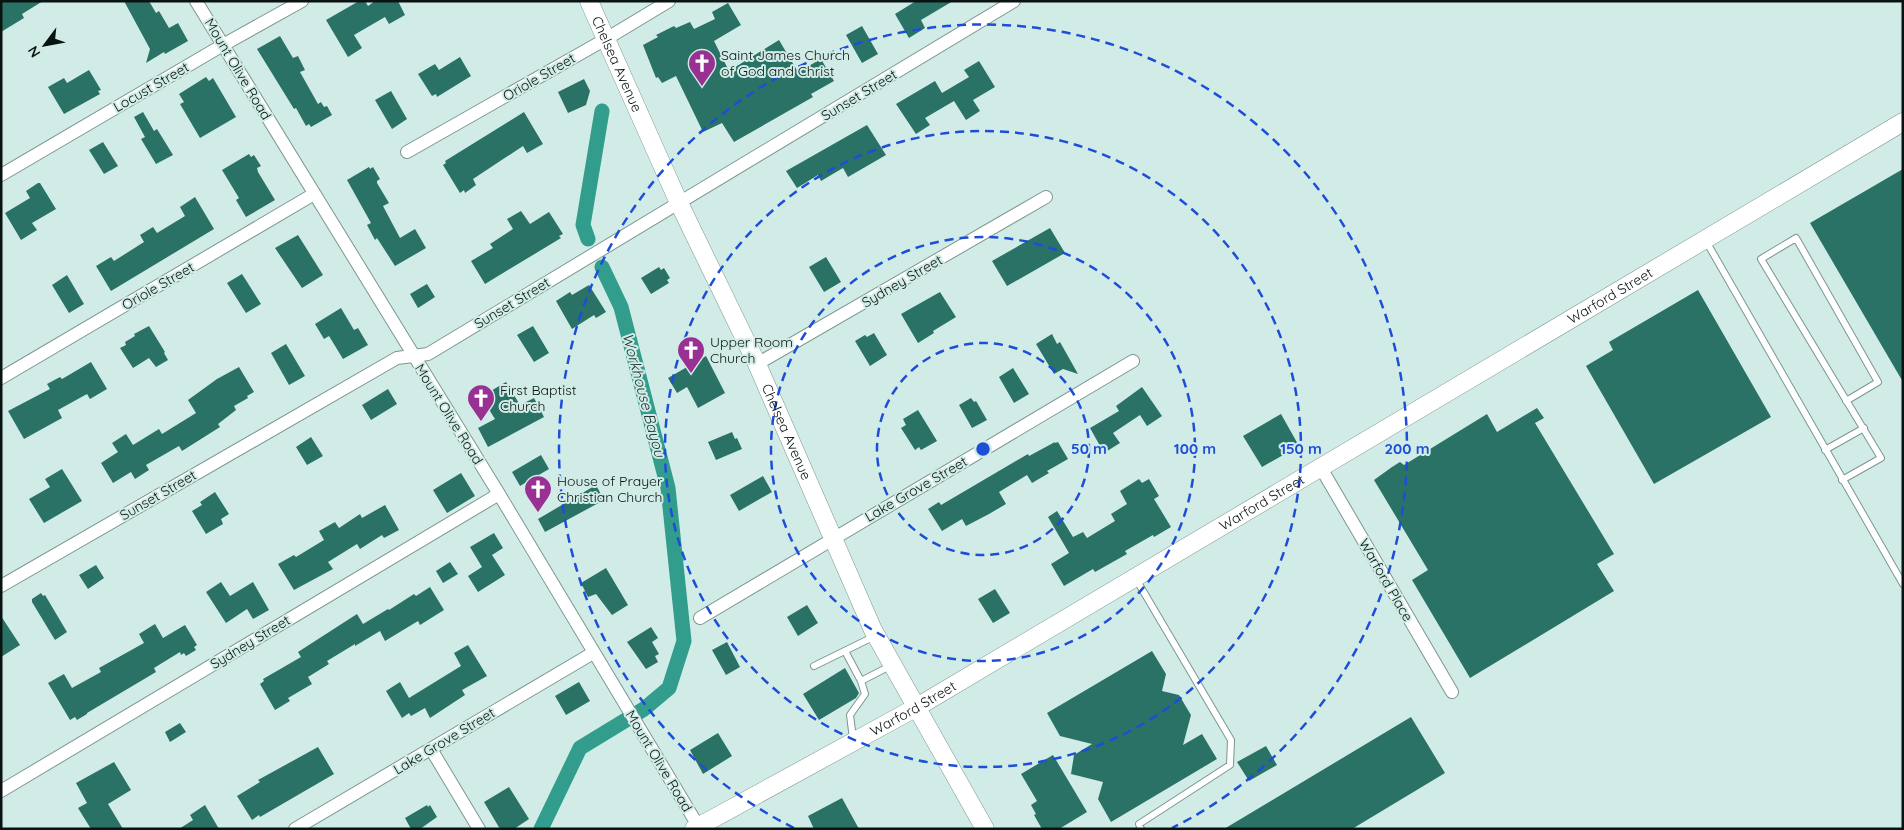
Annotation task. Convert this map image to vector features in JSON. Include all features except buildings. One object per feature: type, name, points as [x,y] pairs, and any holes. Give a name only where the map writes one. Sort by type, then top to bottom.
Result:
[{"type":"main road","name":"Chelsea Avenue","points":[[589,1],[679,203],[757,364],[877,635],[985,829]]},
{"type":"main road","name":"Warford Street","points":[[698,828],[916,707],[1903,122]]},
{"type":"street","name":"Mount Olive Road","points":[[196,1],[499,494],[698,828]]},
{"type":"street","name":"Locust Street","points":[[1,175],[302,1]]},
{"type":"street","name":"Oriole Street","points":[[408,152],[606,40],[669,1]]},
{"type":"street","name":"Sunset Street","points":[[1,586],[396,358],[428,354],[1014,1]]},
{"type":"street","name":"Oriole Street","points":[[1,378],[314,194]]},
{"type":"street","name":"Sydney Street","points":[[757,364],[1046,197]]},
{"type":"street","name":"Lake Grove Street","points":[[700,618],[1133,361]]},
{"type":"street","name":"Warford Place","points":[[1321,468],[1452,692]]},
{"type":"street","name":"Sydney Street","points":[[1,790],[499,494]]},
{"type":"street","name":"Lake Grove Street","points":[[295,829],[593,653]]},
{"type":"street","points":[[430,749],[478,829]]},
{"type":"lane","points":[[1842,480],[1881,458],[1864,428],[1846,401],[1761,258],[1796,238],[1878,382],[1846,401]]},
{"type":"lane","points":[[1705,240],[1902,584]]},
{"type":"lane","points":[[1825,450],[1864,428]]},
{"type":"lane","points":[[1136,578],[1231,740],[1230,765],[1139,824],[1141,829]]},
{"type":"lane","points":[[814,666],[877,635]]},
{"type":"lane","points":[[845,651],[861,681],[865,694],[850,716],[854,742]]},
{"type":"lane","points":[[861,681],[893,664]]},
{"type":"waterway","name":"Workhouse Bayou","points":[[588,239],[583,225],[602,111]]},
{"type":"waterway","name":"Workhouse Bayou","points":[[541,829],[580,748],[644,709],[669,688],[684,641],[668,488],[621,307],[602,267]]},
{"type":"place","name":"Saint James Church of God and Christ","points":[[702,87]]},
{"type":"place","name":"Upper Room Church","points":[[691,374]]},
{"type":"place","name":"First Baptist Church","points":[[481,422]]},
{"type":"place","name":"House of Prayer Christian Church","points":[[538,513]]}]
